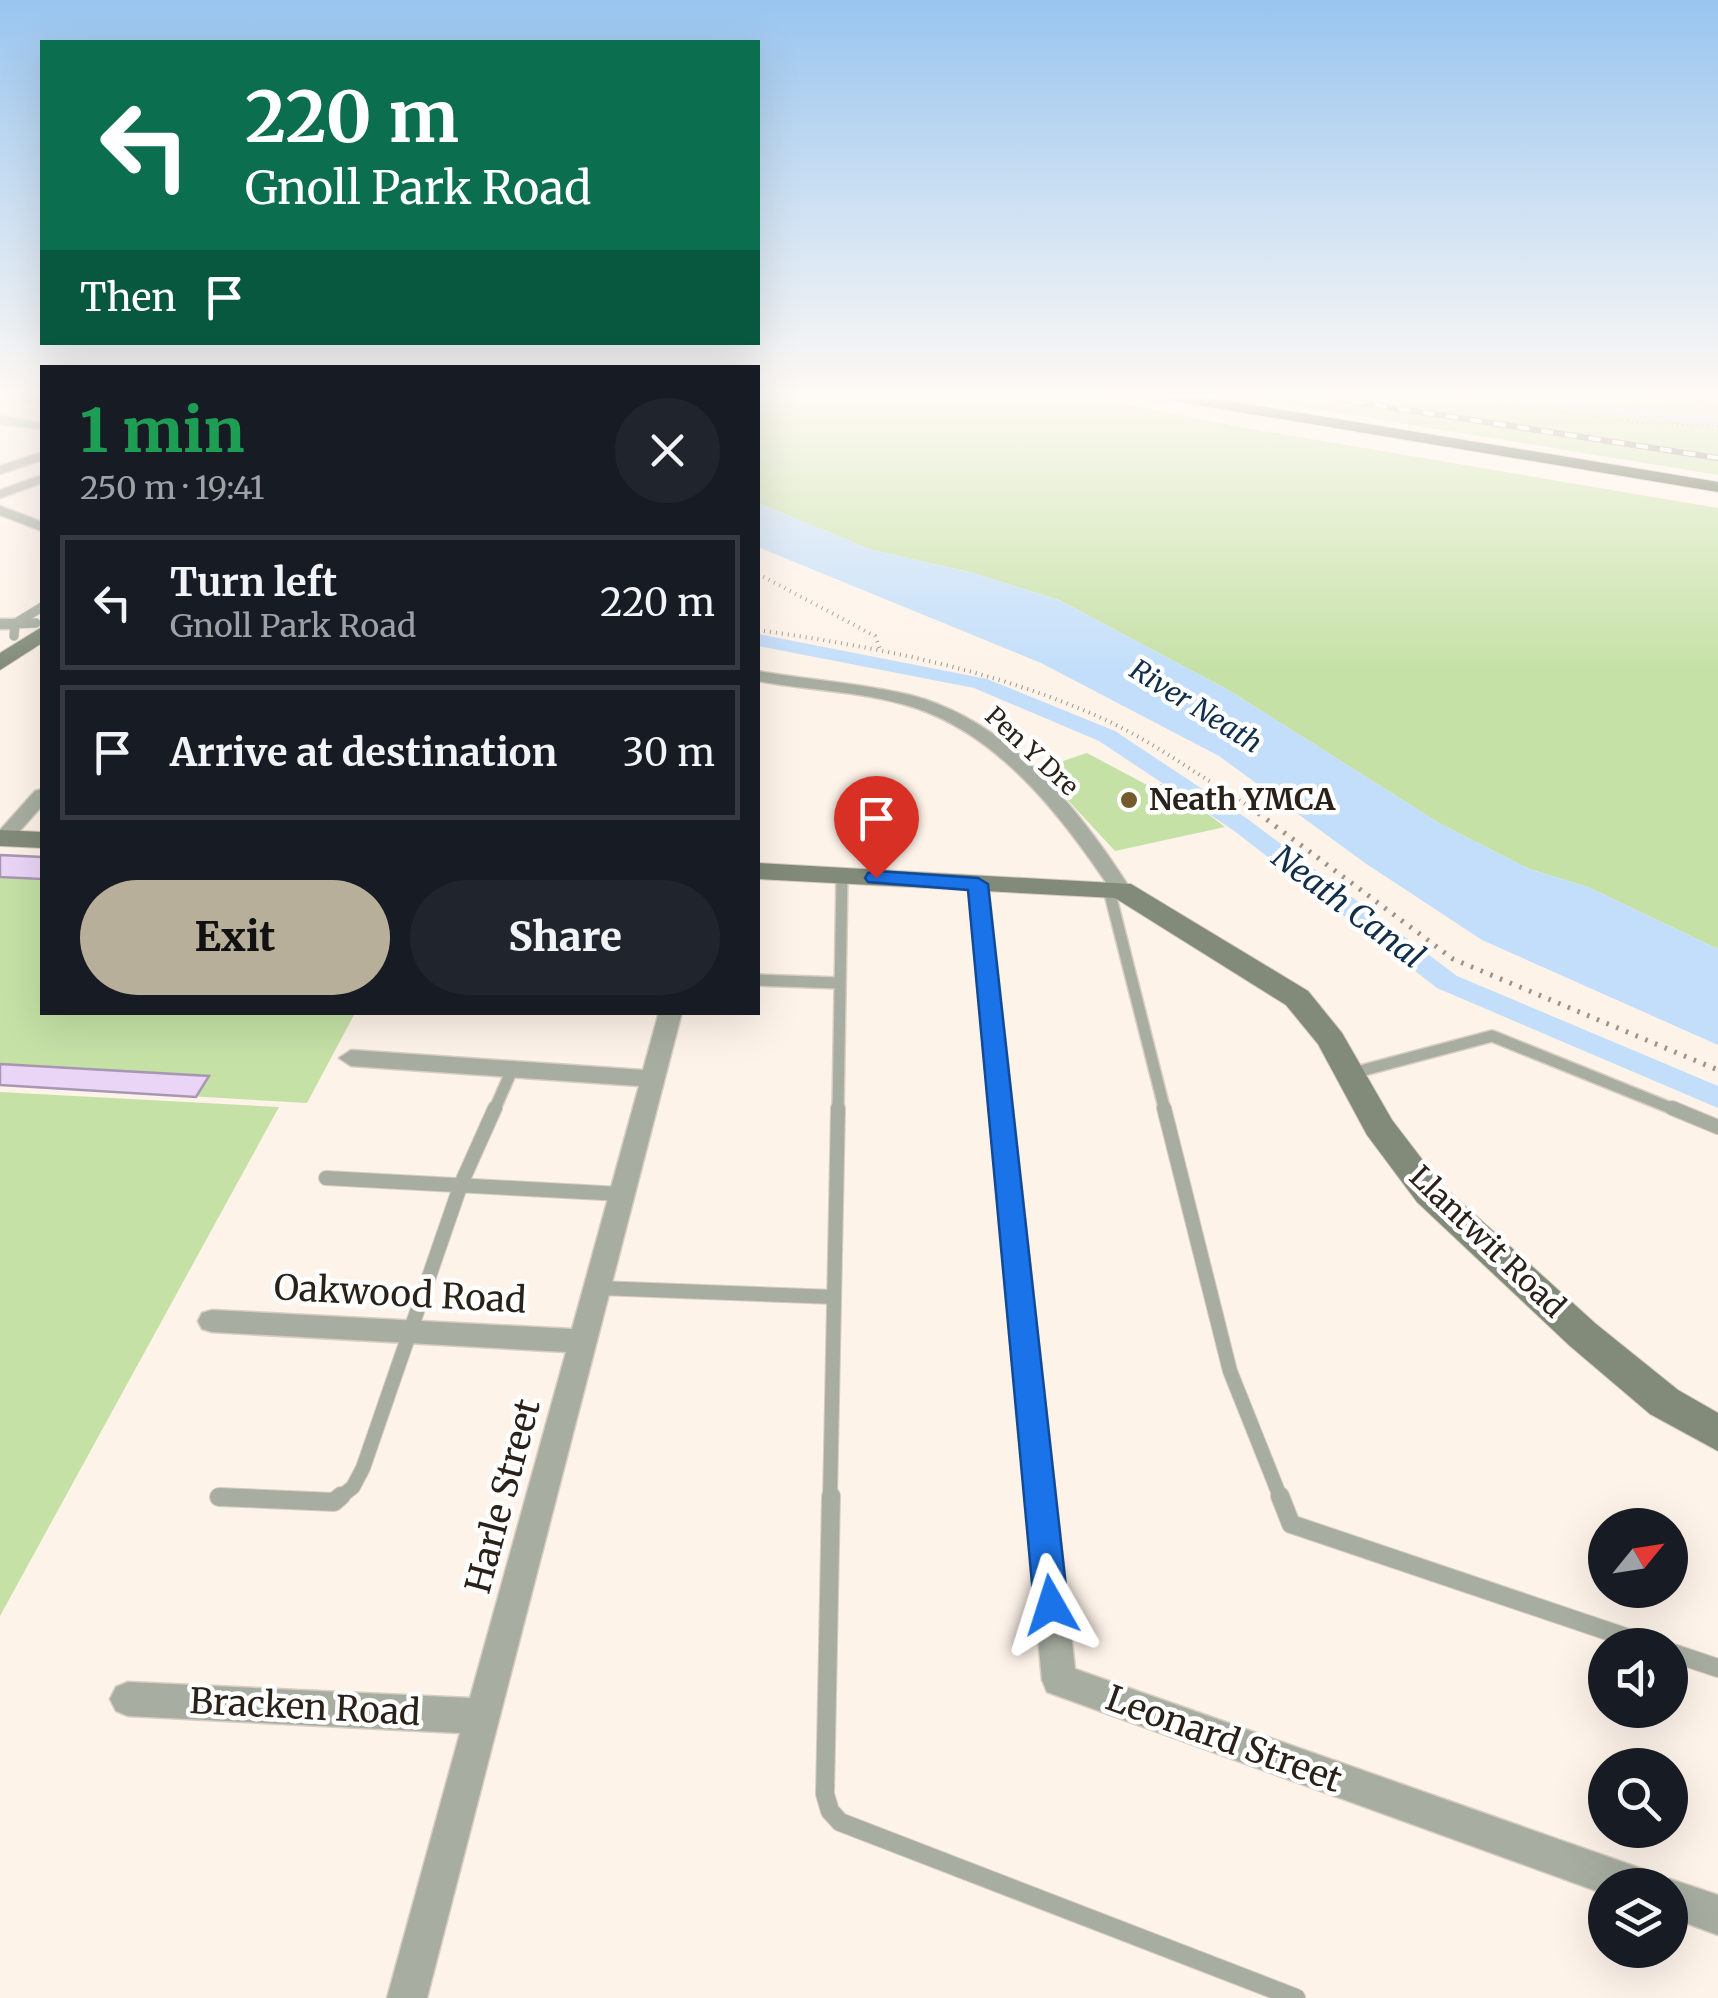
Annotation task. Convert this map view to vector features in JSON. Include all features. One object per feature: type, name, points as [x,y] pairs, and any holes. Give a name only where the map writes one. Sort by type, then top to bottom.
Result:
[{"type":"main road","points":[[0,662],[24,626]]},
{"type":"main road","points":[[2,838],[40,840]]},
{"type":"main road","name":"Llantwit Road","points":[[760,870],[1115,890],[1297,998],[1330,1040],[1379,1128],[1429,1193],[1584,1335],[1664,1402],[1718,1434]]},
{"type":"street","points":[[0,510],[40,526]]},
{"type":"street","name":"Pen Y Dre","points":[[760,676],[907,700],[957,718],[1008,756],[1098,850],[1115,890]]},
{"type":"street","points":[[2,838],[40,797]]},
{"type":"street","name":"Leonard Street","points":[[978,884],[1059,1680],[1588,1869]]},
{"type":"street","name":"Harle Street","points":[[407,1998],[626,1194],[670,1015]]},
{"type":"street","points":[[351,1058],[653,1079]]},
{"type":"street","name":"Oakwood Road","points":[[212,1322],[584,1341]]},
{"type":"street","name":"Bracken Road","points":[[128,1698],[484,1716]]},
{"type":"street","points":[[1688,1904],[1718,1915]]},
{"type":"lane","points":[[842,875],[825,1794],[830,1812],[840,1822],[1296,1998]]},
{"type":"lane","points":[[1115,890],[1230,1370],[1291,1524],[1600,1628]]},
{"type":"lane","points":[[760,980],[839,983]]},
{"type":"lane","points":[[1350,1074],[1492,1036],[1718,1127]]},
{"type":"lane","points":[[219,1497],[334,1502],[353,1487],[461,1184],[511,1072]]},
{"type":"lane","points":[[326,1178],[626,1194]]},
{"type":"lane","points":[[599,1288],[834,1298]]},
{"type":"lane","points":[[1688,1658],[1718,1668]]},
{"type":"path","points":[[760,575],[875,636],[880,649]]},
{"type":"path","points":[[760,630],[880,649],[980,671],[1100,717],[1270,819],[1453,959],[1718,1070]]},
{"type":"green space","points":[[760,487],[1595,487],[1718,508],[1718,949],[1588,887],[1529,869],[1439,823],[1230,691],[1059,600],[973,573],[872,550],[760,504]]},
{"type":"green space","name":"Neath YMCA","points":[[1087,753],[1149,786],[1167,783],[1225,827],[1115,851],[1039,769]]},
{"type":"green space","points":[[0,855],[40,857],[40,1015],[354,1015],[307,1103],[0,1085]]},
{"type":"green space","points":[[0,1092],[279,1107],[0,1616]]},
{"type":"water","name":"River Neath","points":[[760,504],[872,550],[973,573],[1059,600],[1230,691],[1439,823],[1529,869],[1588,887],[1718,949],[1718,1045],[1482,940],[1365,863],[1219,756],[1041,663],[760,548]]},
{"type":"building","points":[[0,855],[40,857],[40,879],[0,877]]},
{"type":"building","points":[[0,1064],[209,1076],[196,1097],[0,1085]]},
{"type":"waterway","name":"Neath Canal","points":[[760,640],[980,683],[1107,736],[1241,825],[1447,982],[1718,1098]]},
{"type":"place","name":"Neath YMCA","points":[[1129,800]]},
{"type":"route","points":[[876,878],[978,884],[1051,1605]]}]
